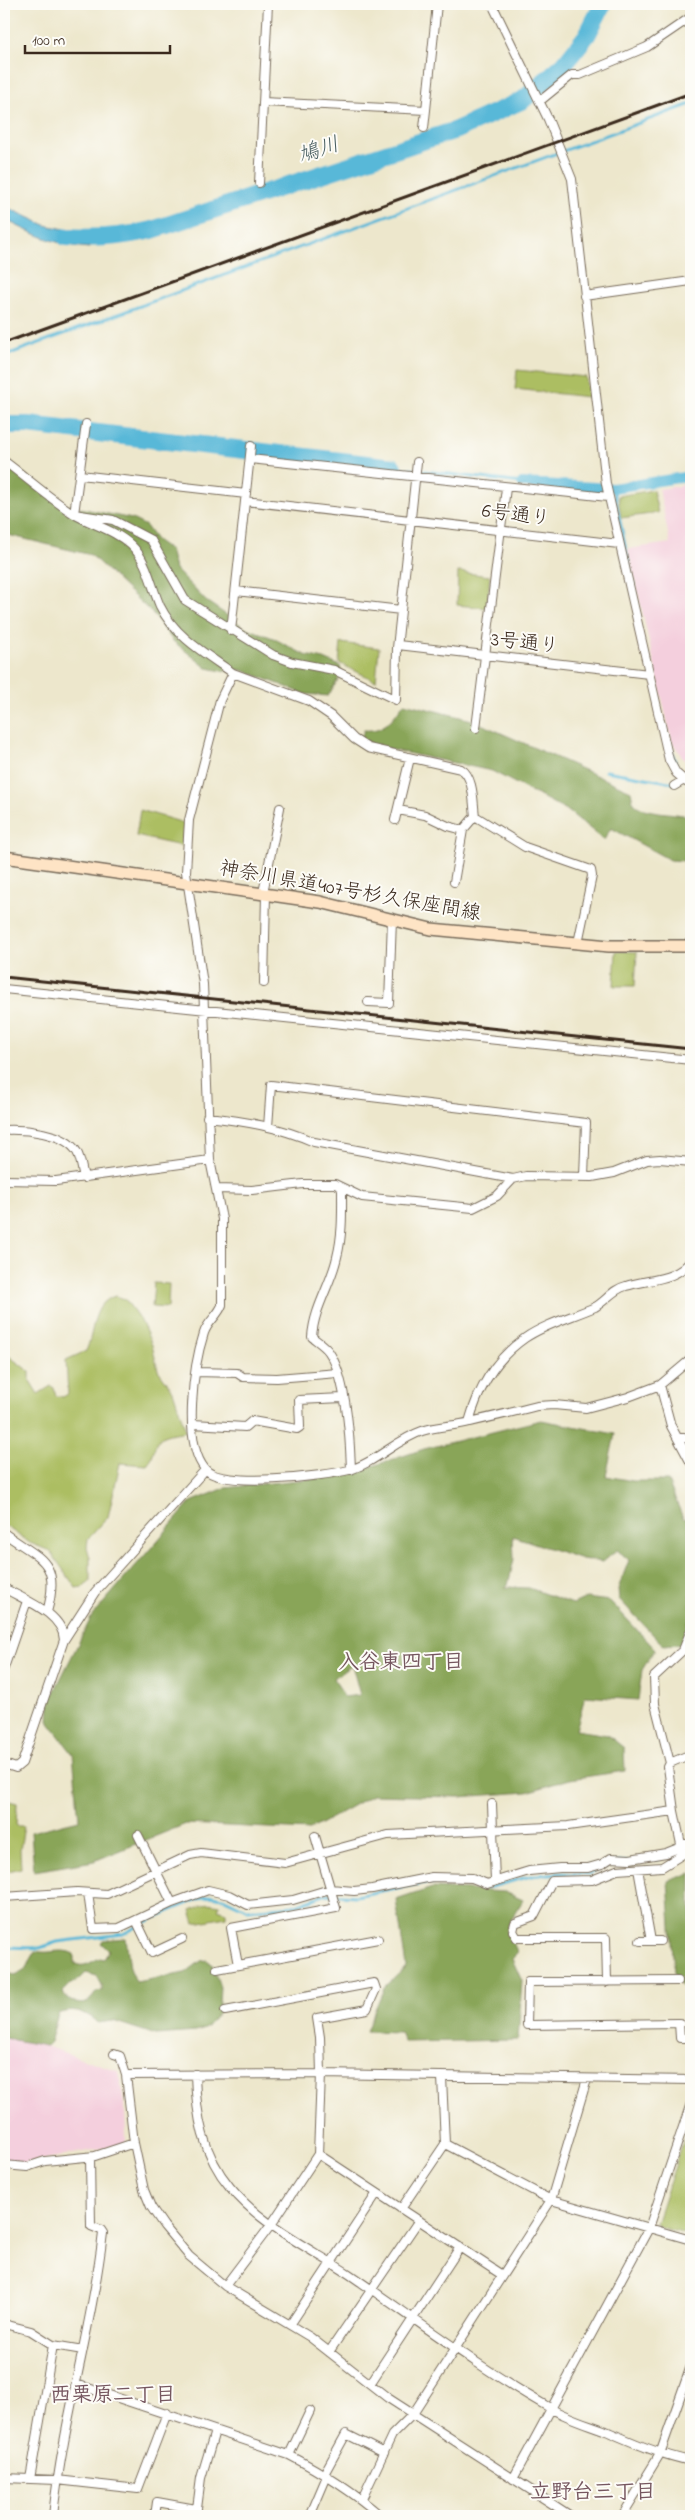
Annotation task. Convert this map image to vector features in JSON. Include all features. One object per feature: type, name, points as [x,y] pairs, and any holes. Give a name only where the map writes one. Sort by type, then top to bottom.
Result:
[{"type":"main road","name":"神奈川県道407号杉久保座間線","points":[[4,857],[320,902],[431,929],[639,947],[691,946]]},
{"type":"street","points":[[259,183],[268,4]]},
{"type":"street","points":[[424,128],[437,4]]},
{"type":"street","points":[[492,4],[532,84],[565,159],[572,180],[608,496],[669,760],[676,772],[688,781]]},
{"type":"street","points":[[539,100],[572,74],[580,75],[647,48],[691,17]]},
{"type":"street","points":[[263,102],[426,110]]},
{"type":"street","points":[[584,296],[691,280]]},
{"type":"street","points":[[74,514],[85,430]]},
{"type":"street","points":[[231,631],[251,446]]},
{"type":"street","points":[[250,457],[416,469],[506,488],[608,496]]},
{"type":"street","points":[[4,461],[74,514],[130,545],[144,562],[161,607],[171,624],[185,639],[232,673],[309,701],[331,716],[354,739],[368,748],[461,769],[466,772],[475,816],[525,847],[591,870],[592,876],[578,943]]},
{"type":"street","points":[[74,514],[112,520],[151,540],[185,600],[231,631],[273,655],[292,662],[334,670],[396,700],[401,610],[416,469]]},
{"type":"street","name":"6号通り","points":[[80,475],[410,520],[619,544]]},
{"type":"street","points":[[476,728],[506,488]]},
{"type":"street","points":[[236,591],[401,610]]},
{"type":"street","name":"3号通り","points":[[398,645],[649,674]]},
{"type":"street","points":[[232,673],[220,700],[189,820],[186,872],[203,984],[210,1160],[222,1218],[222,1305],[219,1313],[209,1321],[204,1333],[196,1372],[193,1445],[205,1470],[221,1478],[238,1480],[296,1478],[351,1470],[410,1436],[424,1431],[536,1406],[554,1405],[586,1408],[660,1385],[691,1359]]},
{"type":"street","points":[[395,820],[410,758]]},
{"type":"street","points":[[674,786],[688,781]]},
{"type":"street","points":[[264,983],[264,894],[280,808]]},
{"type":"street","points":[[398,810],[425,815],[448,826],[463,830]]},
{"type":"street","points":[[454,882],[463,830],[475,816]]},
{"type":"street","points":[[368,1002],[389,1004],[392,919]]},
{"type":"street","points":[[4,989],[691,1060]]},
{"type":"street","points":[[268,1127],[271,1086],[586,1123],[584,1177]]},
{"type":"street","points":[[207,1117],[249,1122],[293,1133],[314,1142],[514,1179],[526,1176],[584,1177],[614,1173],[647,1160],[660,1159],[691,1162]]},
{"type":"street","points":[[4,1130],[34,1130],[62,1141],[76,1151],[84,1178]]},
{"type":"street","points":[[4,1180],[56,1181],[210,1160]]},
{"type":"street","points":[[216,1189],[252,1190],[302,1184],[335,1184],[362,1197],[473,1208],[497,1196],[514,1179]]},
{"type":"street","points":[[342,1188],[342,1225],[338,1256],[316,1312],[312,1337],[328,1351],[338,1373],[343,1398],[351,1470]]},
{"type":"street","points":[[469,1422],[475,1400],[482,1386],[506,1355],[525,1338],[596,1306],[625,1286],[668,1277],[684,1269],[691,1260]]},
{"type":"street","points":[[196,1372],[236,1373],[243,1377],[276,1378],[338,1373]]},
{"type":"street","points":[[660,1385],[671,1426],[691,1463]]},
{"type":"street","points":[[193,1424],[245,1427],[252,1421],[297,1429],[300,1427],[299,1400],[343,1398]]},
{"type":"street","points":[[678,1438],[691,1438]]},
{"type":"street","points":[[4,1764],[16,1768],[22,1762],[64,1640],[95,1592],[205,1470]]},
{"type":"street","points":[[4,1533],[36,1552],[50,1573],[53,1586],[47,1612]]},
{"type":"street","points":[[4,1588],[47,1612],[62,1630],[64,1640]]},
{"type":"street","points":[[4,1668],[27,1601]]},
{"type":"street","points":[[684,1850],[674,1811],[668,1767],[670,1763],[655,1704],[654,1677],[683,1650],[691,1630]]},
{"type":"street","points":[[670,1763],[691,1754]]},
{"type":"street","points":[[492,1804],[495,1881]]},
{"type":"street","points":[[4,1897],[88,1893],[107,1894],[190,1855],[201,1853],[285,1863],[388,1834],[568,1826],[674,1811]]},
{"type":"street","points":[[138,1835],[172,1903]]},
{"type":"street","points":[[238,1965],[231,1928],[336,1908],[315,1836]]},
{"type":"street","points":[[607,1982],[606,1938],[517,1938],[513,1931],[515,1922],[534,1916],[552,1881],[592,1880],[617,1870],[662,1867],[691,1844]]},
{"type":"street","points":[[88,1893],[93,1929],[119,1928],[138,1925],[172,1903],[208,1890],[229,1895],[248,1905],[293,1900],[331,1891],[372,1889],[432,1877],[472,1878],[487,1884],[530,1871],[588,1868],[602,1864],[611,1858],[630,1858],[684,1850]]},
{"type":"street","points":[[638,1869],[651,1941]]},
{"type":"street","points":[[138,1925],[152,1954],[182,1939]]},
{"type":"street","points":[[218,1969],[378,1939]]},
{"type":"street","points":[[640,1942],[660,1941]]},
{"type":"street","points":[[678,1981],[528,1982],[526,2024],[679,2023],[680,2038],[691,2038]]},
{"type":"street","points":[[225,2011],[374,1983],[376,1988],[367,2008],[317,2018],[320,2037],[321,2074],[318,2154],[271,2225],[225,2286]]},
{"type":"street","points":[[114,2054],[120,2056],[126,2075],[134,2143],[144,2190],[151,2207],[189,2256],[225,2286],[290,2325],[413,2414],[571,2516]]},
{"type":"street","points":[[195,2074],[196,2108],[202,2135],[229,2187],[252,2211],[551,2409],[660,2454],[691,2461]]},
{"type":"street","points":[[126,2075],[321,2074],[691,2080]]},
{"type":"street","points":[[401,2209],[445,2144],[442,2077]]},
{"type":"street","points":[[362,2499],[392,2435],[413,2414],[551,2200],[587,2079]]},
{"type":"street","points":[[513,2479],[649,2228],[691,2103]]},
{"type":"street","points":[[4,2165],[27,2167],[45,2161],[90,2157],[134,2143]]},
{"type":"street","points":[[445,2144],[551,2200],[691,2240]]},
{"type":"street","points":[[318,2154],[502,2275]]},
{"type":"street","points":[[54,2516],[57,2480],[83,2350],[103,2233],[101,2230],[91,2226],[90,2157]]},
{"type":"street","points":[[290,2325],[377,2193]]},
{"type":"street","points":[[329,2352],[419,2220]]},
{"type":"street","points":[[370,2384],[460,2248]]},
{"type":"street","points":[[4,2324],[31,2331],[54,2345],[83,2350]]},
{"type":"street","points":[[30,2479],[54,2345]]},
{"type":"street","points":[[622,2516],[660,2454],[691,2366]]},
{"type":"street","points":[[76,2384],[290,2455],[326,2475],[362,2499],[381,2516]]},
{"type":"street","points":[[290,2455],[310,2410]]},
{"type":"street","points":[[4,2478],[57,2480],[138,2489],[167,2413]]},
{"type":"street","points":[[155,2516],[157,2502],[196,2512],[201,2478],[215,2431]]},
{"type":"street","points":[[310,2516],[326,2475],[346,2434],[384,2453]]},
{"type":"shaded area","points":[[691,484],[691,769],[672,742],[628,549],[670,543],[659,489]]},
{"type":"shaded area","points":[[4,2032],[119,2071],[125,2111],[126,2139],[124,2144],[20,2164],[4,2163]]},
{"type":"green space","points":[[517,370],[586,377],[588,397],[515,389]]},
{"type":"green space","points":[[4,457],[61,504],[132,519],[146,526],[156,540],[170,550],[175,569],[206,601],[244,627],[273,638],[305,655],[324,659],[340,666],[342,673],[328,696],[305,694],[242,670],[222,671],[207,668],[173,641],[153,614],[91,555],[4,534]]},
{"type":"green space","points":[[653,490],[658,513],[621,518],[618,496]]},
{"type":"green space","points":[[458,572],[490,576],[487,608],[457,605]]},
{"type":"green space","points":[[341,643],[379,648],[376,681],[339,663]]},
{"type":"green space","points":[[404,703],[472,720],[631,791],[634,803],[638,807],[691,817],[691,845],[685,861],[670,860],[611,828],[604,840],[568,811],[492,771],[374,746],[361,738],[364,730],[378,729],[388,723]]},
{"type":"green space","points":[[140,810],[184,823],[181,846],[136,836]]},
{"type":"green space","points":[[616,951],[637,952],[635,986],[614,986]]},
{"type":"green space","points":[[154,1283],[169,1284],[168,1308],[152,1307]]},
{"type":"green space","points":[[115,1296],[125,1299],[141,1321],[152,1345],[158,1370],[173,1391],[186,1431],[167,1435],[159,1439],[147,1465],[120,1463],[108,1517],[88,1539],[90,1582],[83,1587],[76,1588],[50,1551],[30,1543],[4,1525],[4,1354],[30,1372],[30,1381],[38,1394],[51,1386],[54,1388],[56,1396],[63,1397],[68,1394],[66,1360],[86,1351],[98,1312],[107,1300]]},
{"type":"green space","points":[[541,1420],[615,1434],[606,1476],[633,1481],[668,1481],[683,1518],[691,1520],[691,1615],[680,1644],[663,1645],[619,1599],[618,1589],[629,1560],[617,1550],[603,1562],[582,1559],[513,1536],[514,1559],[508,1585],[505,1587],[529,1588],[573,1604],[586,1598],[610,1601],[655,1649],[642,1670],[638,1700],[585,1696],[576,1730],[608,1735],[624,1748],[625,1771],[570,1779],[527,1792],[459,1797],[372,1795],[310,1830],[186,1824],[94,1861],[34,1871],[31,1832],[79,1820],[73,1754],[49,1723],[50,1700],[92,1616],[191,1502],[225,1488],[345,1475],[424,1449]],"holes":[[[352,1665],[360,1695],[344,1697],[334,1678]]]},
{"type":"green space","points":[[5,1800],[17,1803],[16,1826],[24,1826],[20,1850],[21,1868],[4,1872]]},
{"type":"green space","points":[[691,1873],[691,2018],[689,2001],[674,1972],[668,1881]]},
{"type":"green space","points":[[432,1888],[505,1892],[523,1900],[506,1929],[518,1953],[512,1959],[522,1981],[518,2040],[404,2042],[400,2032],[366,2031],[384,1988],[406,1967],[396,1900]]},
{"type":"green space","points":[[208,1903],[220,1905],[218,1909],[226,1912],[226,1917],[195,1923],[191,1910]]},
{"type":"green space","points":[[126,1938],[130,1968],[136,1982],[185,1973],[201,1961],[207,1960],[212,1964],[220,1987],[219,2012],[205,2029],[196,2032],[156,2035],[113,2021],[98,2023],[95,2019],[85,2014],[69,2011],[58,2014],[50,2042],[46,2046],[4,2038],[4,1972],[15,1975],[24,1971],[36,1951],[69,1952],[74,1954],[74,1963],[78,1965],[87,1964],[100,1958],[104,1959],[109,1951],[101,1943],[103,1940]],"holes":[[[86,1973],[97,1976],[102,1985],[102,1991],[96,1992],[90,2000],[82,2003],[65,1997],[63,1992]]]},
{"type":"green space","points":[[691,2118],[691,2236],[660,2227],[656,2223]]},
{"type":"water","points":[[4,206],[45,225],[89,234],[89,248],[67,245],[34,234],[4,219]]},
{"type":"waterway","name":"鳩川","points":[[66,237],[109,237],[152,230],[456,130],[523,100],[564,64],[587,35],[603,4]]},
{"type":"waterway","points":[[4,356],[691,104]]},
{"type":"waterway","points":[[4,425],[28,425],[393,467]]},
{"type":"waterway","points":[[393,467],[522,483]]},
{"type":"waterway","points":[[522,483],[613,488],[691,476]]},
{"type":"waterway","points":[[613,488],[635,593]]},
{"type":"waterway","points":[[668,740],[676,766]]},
{"type":"waterway","points":[[606,771],[674,783]]},
{"type":"waterway","points":[[4,1947],[40,1948],[57,1942],[123,1934],[162,1914],[203,1897],[223,1898],[248,1910],[293,1906],[327,1894],[356,1896],[423,1883],[467,1882],[487,1888],[531,1876],[558,1873],[589,1874],[613,1863],[659,1859]]},
{"type":"railway","points":[[4,343],[691,93]]},
{"type":"railway","points":[[4,977],[691,1049]]},
{"type":"district","name":"入谷東四丁目","points":[[401,1663]]},
{"type":"district","name":"西栗原二丁目","points":[[113,2396]]},
{"type":"district","name":"立野台三丁目","points":[[593,2493]]}]
